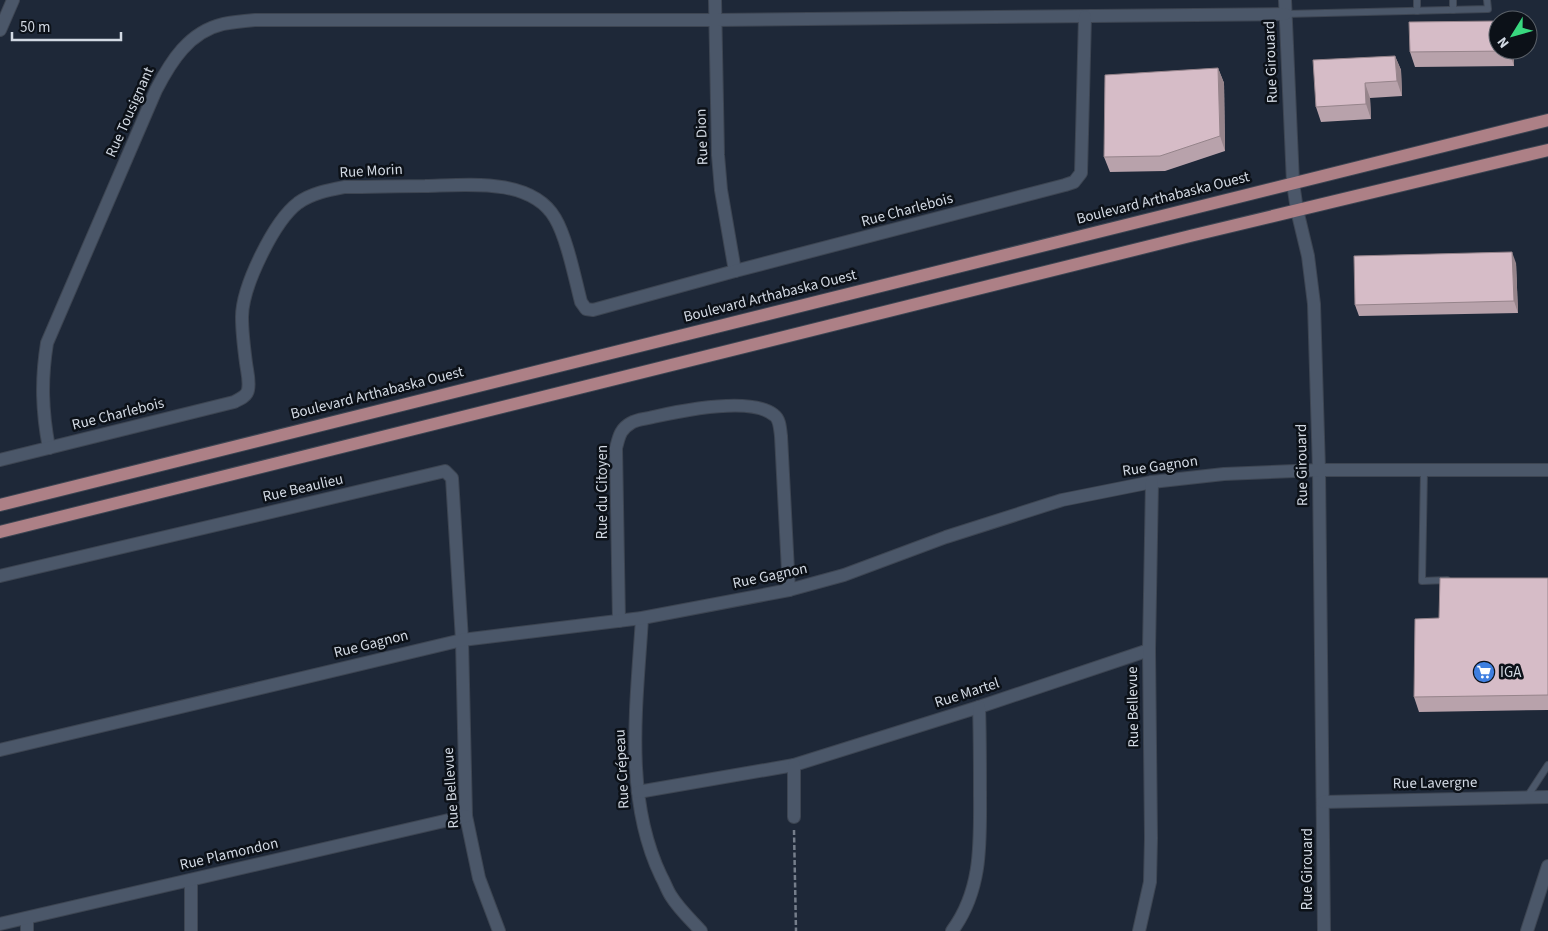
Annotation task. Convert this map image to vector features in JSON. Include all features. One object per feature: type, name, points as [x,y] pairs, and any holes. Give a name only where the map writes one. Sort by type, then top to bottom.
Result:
[{"type":"main road","name":"Boulevard Arthabaska Ouest","points":[[0,505],[1548,120]]},
{"type":"main road","points":[[0,532],[1297,210],[1548,150]]},
{"type":"street","points":[[0,30],[13,0]]},
{"type":"street","name":"Rue Dion","points":[[715,0],[718,155],[721,190],[734,272]]},
{"type":"street","name":"Rue Girouard","points":[[1285,0],[1293,183],[1297,210],[1308,256],[1314,304],[1319,470],[1324,931]]},
{"type":"street","name":"Rue Tousignant","points":[[49,448],[45,424],[42,369],[47,343],[168,66],[182,48],[200,33],[223,24],[254,20],[715,20],[1285,14]]},
{"type":"street","name":"Rue Charlebois","points":[[586,309],[594,310],[1074,182],[1081,173],[1082,164],[1085,16]]},
{"type":"street","name":"Rue Morin","points":[[243,398],[248,391],[248,377],[242,317],[243,302],[250,282],[274,232],[286,214],[299,202],[327,190],[488,185],[515,190],[531,196],[545,205],[556,219],[582,302],[586,309]]},
{"type":"street","name":"Rue Charlebois","points":[[0,460],[234,402],[243,398]]},
{"type":"street","name":"Rue du Citoyen","points":[[619,622],[616,448],[620,431],[632,422],[695,408],[752,406],[766,410],[776,416],[781,436],[789,590]]},
{"type":"street","name":"Rue Beaulieu","points":[[0,576],[445,470],[452,478],[462,640]]},
{"type":"street","name":"Rue Gagnon","points":[[0,750],[462,640],[619,622],[789,590],[844,575],[946,537],[1062,500],[1152,482],[1224,474],[1319,470],[1548,470]]},
{"type":"street","name":"Rue Bellevue","points":[[1139,931],[1150,882],[1149,650],[1152,482]]},
{"type":"street","name":"Rue Crépeau","points":[[642,618],[636,720],[638,792],[641,819],[653,858],[671,897],[701,931]]},
{"type":"street","name":"Rue Bellevue","points":[[462,640],[466,816],[479,878],[498,931]]},
{"type":"street","name":"Rue Martel","points":[[638,792],[794,765],[979,707],[1149,650]]},
{"type":"street","points":[[952,931],[963,916],[974,885],[980,847],[979,707]]},
{"type":"street","points":[[794,765],[794,817]]},
{"type":"street","name":"Rue Lavergne","points":[[1323,802],[1548,797]]},
{"type":"street","name":"Rue Plamondon","points":[[0,924],[27,924],[190,880],[466,816]]},
{"type":"street","points":[[1527,931],[1548,866]]},
{"type":"street","points":[[190,880],[191,931]]},
{"type":"lane","points":[[1417,0],[1417,11]]},
{"type":"lane","points":[[1452,0],[1453,10]]},
{"type":"lane","points":[[1285,14],[1488,9],[1488,0]]},
{"type":"lane","points":[[1424,470],[1422,580],[1450,580]]},
{"type":"lane","points":[[1527,798],[1548,765]]},
{"type":"path","points":[[794,817],[796,931]]},
{"type":"building","points":[[1488,21],[1488,51],[1410,52],[1409,22]]},
{"type":"building","points":[[1395,56],[1397,81],[1365,83],[1366,104],[1316,107],[1313,60]]},
{"type":"building","points":[[1218,68],[1220,136],[1160,156],[1104,157],[1105,75]]},
{"type":"building","points":[[1512,252],[1514,301],[1355,305],[1354,256]]},
{"type":"building","name":"IGA","points":[[1440,578],[1548,578],[1548,695],[1414,697],[1415,619],[1439,618]]},
{"type":"place","name":"IGA","points":[[1484,672]]}]
